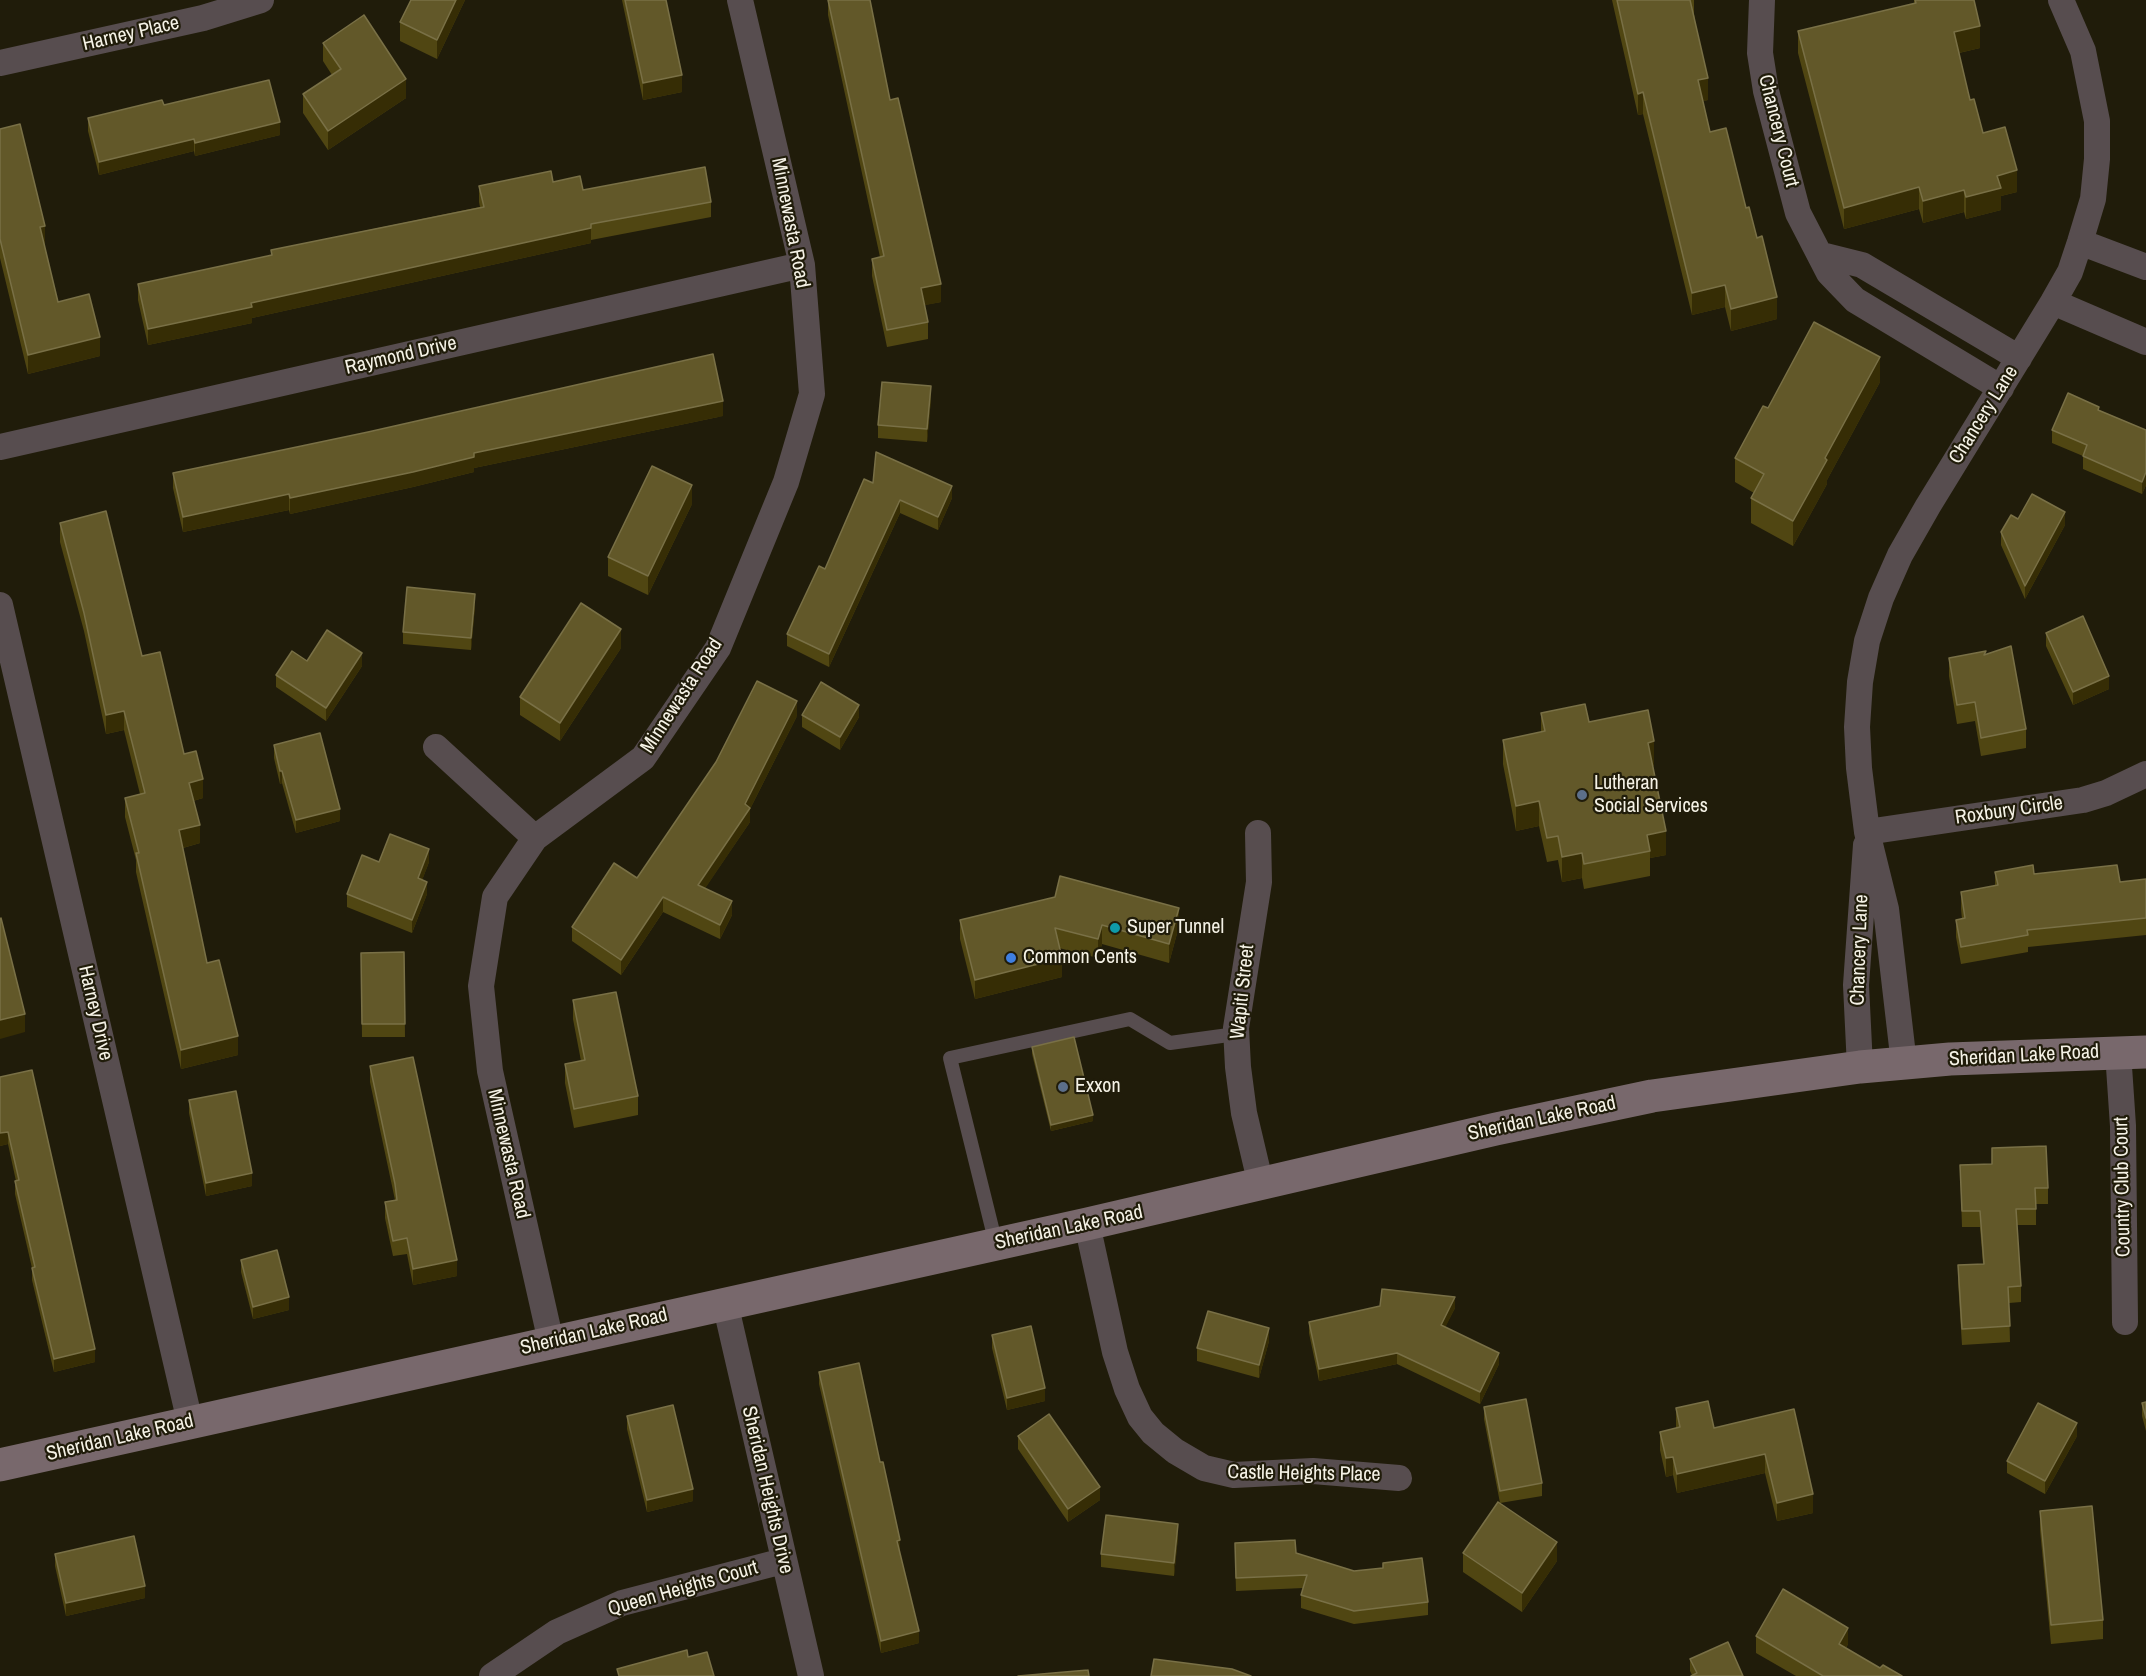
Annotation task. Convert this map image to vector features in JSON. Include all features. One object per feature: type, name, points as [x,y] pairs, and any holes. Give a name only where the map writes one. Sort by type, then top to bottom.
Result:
[{"type":"main road","name":"Sheridan Lake Road","points":[[0,1465],[1261,1185],[1619,1102],[1860,1067],[2132,1052]]},
{"type":"street","name":"Harney Place","points":[[0,63],[203,18],[261,0]]},
{"type":"street","name":"Minnewasta Road","points":[[551,1342],[490,1071],[481,986],[495,897],[535,838],[643,758],[718,648],[786,482],[812,394],[802,265],[740,0]]},
{"type":"street","name":"Chancery Court","points":[[1762,0],[1760,53],[1766,91],[1798,213],[1822,255],[1829,273],[1855,300],[2001,388]]},
{"type":"street","name":"Chancery Lane","points":[[1904,1064],[1886,909],[1867,832],[1859,768],[1857,726],[1860,682],[1867,640],[1881,598],[1900,555],[2070,272],[2093,199],[2097,159],[2097,121],[2083,51],[2061,0]]},
{"type":"street","points":[[2080,242],[2146,267]]},
{"type":"street","points":[[1822,255],[1862,265],[2019,358]]},
{"type":"street","name":"Raymond Drive","points":[[0,447],[802,265]]},
{"type":"street","points":[[2053,302],[2146,342]]},
{"type":"street","name":"Harney Drive","points":[[0,605],[190,1422]]},
{"type":"street","points":[[436,747],[535,838]]},
{"type":"street","name":"Roxbury Circle","points":[[1867,832],[2083,800],[2106,793],[2146,774]]},
{"type":"street","name":"Chancery Lane","points":[[1860,1067],[1856,985],[1867,832]]},
{"type":"street","name":"Wapiti Street","points":[[1258,833],[1258,882],[1236,1034],[1244,1113],[1261,1185]]},
{"type":"street","name":"Country Club Court","points":[[2125,1322],[2123,1126],[2132,1052]]},
{"type":"street","name":"Castle Heights Place","points":[[1087,1224],[1115,1352],[1127,1389],[1140,1417],[1153,1433],[1175,1451],[1204,1468],[1234,1475],[1313,1471],[1399,1478]]},
{"type":"street","name":"Sheridan Heights Drive","points":[[725,1303],[811,1676]]},
{"type":"street","name":"Queen Heights Court","points":[[492,1676],[557,1632],[622,1603],[783,1562]]},
{"type":"lane","points":[[996,1244],[950,1058],[1130,1019],[1170,1043],[1236,1034]]},
{"type":"building","points":[[411,0],[456,0],[437,40],[400,22]]},
{"type":"building","points":[[625,0],[666,0],[682,75],[643,83]]},
{"type":"building","points":[[828,0],[870,0],[890,100],[898,98],[941,284],[921,288],[928,322],[887,330],[872,259],[884,256]]},
{"type":"building","points":[[1617,0],[1690,0],[1708,78],[1698,80],[1710,132],[1726,128],[1746,208],[1749,207],[1757,238],[1762,236],[1777,297],[1731,309],[1725,285],[1692,293],[1643,92],[1638,94]]},
{"type":"building","points":[[1915,0],[1974,0],[1980,26],[1954,32],[1970,100],[1974,99],[1983,133],[2005,127],[2017,170],[1997,176],[2001,188],[1966,197],[1964,190],[1923,201],[1919,187],[1844,208],[1798,31],[1916,3]]},
{"type":"building","points":[[364,15],[406,79],[328,131],[303,94],[341,69],[323,43]]},
{"type":"building","points":[[269,80],[280,122],[195,143],[194,139],[99,162],[88,118],[162,100],[164,105]]},
{"type":"building","points":[[20,124],[45,226],[40,227],[58,302],[89,294],[100,337],[28,355],[0,239],[0,129]]},
{"type":"building","points":[[705,167],[711,202],[591,224],[591,228],[251,303],[252,307],[148,329],[138,284],[272,255],[271,250],[484,207],[479,186],[551,171],[553,182],[580,176],[583,190]]},
{"type":"building","points":[[1814,322],[1880,357],[1793,521],[1751,498],[1764,474],[1735,458],[1763,406],[1768,408]]},
{"type":"building","points":[[713,354],[723,401],[474,453],[474,457],[413,472],[290,498],[289,494],[183,517],[173,473],[368,432]]},
{"type":"building","points":[[882,382],[931,386],[927,429],[878,425]]},
{"type":"building","points":[[2068,393],[2099,407],[2098,410],[2146,430],[2146,472],[2142,482],[2083,456],[2087,445],[2052,430]]},
{"type":"building","points":[[876,452],[952,486],[938,517],[900,500],[829,654],[787,634],[819,566],[825,569],[864,479],[873,483]]},
{"type":"building","points":[[652,466],[692,485],[648,576],[608,557]]},
{"type":"building","points":[[2032,494],[2065,512],[2025,586],[2001,532],[2011,515],[2018,519]]},
{"type":"building","points":[[106,511],[142,656],[160,652],[184,754],[196,751],[203,779],[189,783],[200,825],[179,830],[207,963],[219,960],[238,1036],[181,1050],[125,798],[145,793],[124,711],[106,715],[84,613],[60,523]]},
{"type":"building","points":[[407,587],[475,594],[471,638],[403,632]]},
{"type":"building","points":[[581,603],[621,629],[560,723],[520,697]]},
{"type":"building","points":[[2083,616],[2109,676],[2073,692],[2046,633]]},
{"type":"building","points":[[327,630],[362,653],[326,708],[276,675],[292,651],[307,661]]},
{"type":"building","points":[[2011,646],[2026,729],[1981,738],[1975,702],[1957,705],[1949,658],[1986,651],[1984,655]]},
{"type":"building","points":[[757,681],[797,701],[745,804],[750,808],[698,885],[732,901],[720,925],[663,897],[621,960],[572,927],[614,863],[637,878],[716,762]]},
{"type":"building","points":[[821,682],[859,705],[840,737],[802,715]]},
{"type":"building","name":"Lutheran Social Services","points":[[1585,704],[1589,722],[1648,710],[1654,741],[1648,743],[1666,831],[1647,835],[1650,851],[1584,864],[1582,853],[1562,857],[1558,836],[1547,838],[1539,801],[1516,806],[1503,740],[1545,731],[1541,713]]},
{"type":"building","points":[[320,733],[340,809],[296,820],[274,745]]},
{"type":"building","points":[[390,834],[429,849],[418,878],[427,882],[412,920],[347,894],[362,855],[379,862]]},
{"type":"building","points":[[2033,865],[2034,874],[2117,865],[2120,882],[2146,879],[2146,918],[2027,930],[2028,935],[1961,947],[1956,920],[1965,918],[1961,892],[1998,885],[1995,872]]},
{"type":"building","points":[[1060,876],[1179,908],[1169,944],[1102,925],[1098,939],[1055,928],[1062,958],[975,980],[960,920],[1055,897]]},
{"type":"building","points":[[0,919],[25,1014],[0,1020]]},
{"type":"building","points":[[404,952],[405,1024],[362,1024],[361,953]]},
{"type":"building","points":[[616,992],[638,1096],[574,1109],[565,1064],[585,1060],[573,1000]]},
{"type":"building","name":"Exxon","points":[[1074,1037],[1093,1115],[1051,1125],[1032,1047]]},
{"type":"building","points":[[413,1057],[457,1260],[413,1269],[407,1238],[393,1241],[385,1202],[397,1200],[395,1184],[370,1066]]},
{"type":"building","points":[[32,1070],[95,1349],[54,1359],[32,1268],[35,1267],[15,1181],[19,1180],[8,1132],[0,1133],[0,1077]]},
{"type":"building","points":[[236,1091],[252,1173],[206,1183],[189,1100]]},
{"type":"building","points":[[2046,1146],[2048,1188],[2035,1188],[2036,1209],[2016,1209],[2021,1286],[2008,1287],[2010,1326],[1962,1329],[1958,1265],[1984,1264],[1980,1211],[1962,1211],[1960,1165],[1992,1164],[1992,1148]]},
{"type":"building","points":[[277,1250],[289,1297],[253,1307],[241,1260]]},
{"type":"building","points":[[1382,1289],[1455,1297],[1441,1325],[1499,1353],[1480,1392],[1397,1353],[1319,1369],[1309,1322],[1380,1306]]},
{"type":"building","points":[[1208,1311],[1269,1328],[1259,1365],[1197,1348]]},
{"type":"building","points":[[1031,1326],[1045,1388],[1007,1398],[992,1335]]},
{"type":"building","points":[[859,1363],[880,1462],[883,1462],[900,1540],[897,1541],[919,1631],[881,1641],[819,1372]]},
{"type":"building","points":[[1526,1399],[1542,1483],[1500,1491],[1484,1407]]},
{"type":"building","points":[[1708,1401],[1714,1428],[1794,1409],[1813,1494],[1777,1503],[1765,1454],[1677,1474],[1673,1457],[1666,1458],[1660,1432],[1680,1427],[1676,1408]]},
{"type":"building","points":[[2146,1402],[2146,1418],[2142,1403]]},
{"type":"building","points":[[2038,1403],[2077,1423],[2045,1481],[2007,1461]]},
{"type":"building","points":[[673,1405],[693,1489],[647,1500],[627,1416]]},
{"type":"building","points":[[1049,1414],[1100,1487],[1068,1509],[1018,1436]]},
{"type":"building","points":[[1498,1502],[1557,1542],[1522,1593],[1463,1553]]},
{"type":"building","points":[[2092,1506],[2103,1620],[2051,1625],[2040,1511]]},
{"type":"building","points":[[1106,1515],[1178,1524],[1174,1563],[1101,1554]]},
{"type":"building","points":[[134,1536],[145,1586],[66,1603],[55,1554]]},
{"type":"building","points":[[1295,1540],[1296,1553],[1354,1571],[1383,1568],[1383,1563],[1422,1558],[1428,1602],[1354,1611],[1301,1595],[1307,1575],[1236,1578],[1235,1543]]},
{"type":"building","points":[[1783,1589],[1848,1628],[1839,1644],[1880,1668],[1883,1665],[1902,1676],[1823,1676],[1756,1636]]},
{"type":"building","points":[[1728,1642],[1743,1676],[1691,1676],[1697,1673],[1690,1659]]},
{"type":"building","points":[[687,1650],[688,1657],[707,1652],[714,1676],[619,1676],[617,1669]]},
{"type":"building","points":[[1154,1659],[1232,1669],[1251,1676],[1151,1676]]},
{"type":"building","points":[[1088,1670],[1089,1676],[1018,1676]]},
{"type":"place","name":"Lutheran Social Services","points":[[1582,795]]},
{"type":"place","name":"Super Tunnel","points":[[1115,928]]},
{"type":"place","name":"Common Cents","points":[[1011,958]]},
{"type":"place","name":"Exxon","points":[[1063,1087]]}]
